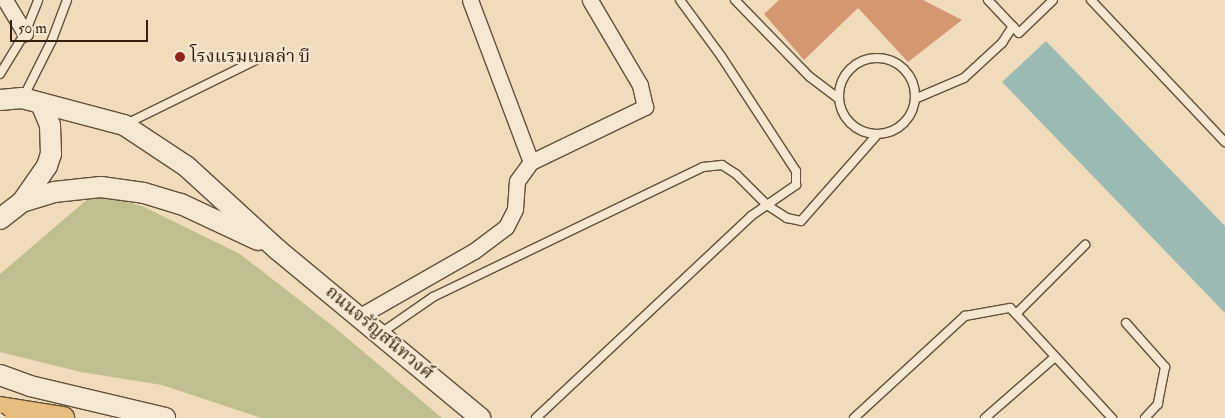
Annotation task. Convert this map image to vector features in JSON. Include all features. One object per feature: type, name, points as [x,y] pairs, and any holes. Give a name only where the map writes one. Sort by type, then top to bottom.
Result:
[{"type":"main road","name":"ถนนจรัญสนิทวงศ์","points":[[0,100],[22,98],[42,106],[124,125],[186,166],[278,250],[381,333],[480,418]]},
{"type":"main road","points":[[22,202],[47,166],[51,154],[50,125],[42,106]]},
{"type":"main road","name":"ถนนจรัญสนิทวงศ์","points":[[0,219],[22,202],[80,188],[124,189],[200,212],[278,250]]},
{"type":"main road","points":[[0,375],[30,386],[165,418]]},
{"type":"main road","points":[[0,408],[62,418]]},
{"type":"street","points":[[5,0],[25,33]]},
{"type":"street","points":[[470,0],[531,162]]},
{"type":"street","points":[[360,316],[474,251],[506,227],[515,209],[517,181],[531,162],[645,107],[640,85],[590,0]]},
{"type":"lane","points":[[0,74],[25,33],[38,0]]},
{"type":"lane","points":[[22,98],[52,40],[68,0]]},
{"type":"lane","points":[[536,418],[751,216],[796,185],[796,171],[721,56],[680,0]]},
{"type":"lane","points":[[735,0],[810,77],[837,97],[849,124],[876,136]]},
{"type":"lane","points":[[988,0],[1019,33],[1053,0]]},
{"type":"lane","points":[[1091,0],[1225,142]]},
{"type":"lane","points":[[381,333],[433,297],[702,167],[722,166],[736,174],[767,205],[787,218],[801,221],[876,136],[904,125],[917,98],[964,78],[1002,43],[1013,26]]},
{"type":"lane","points":[[837,97],[848,67],[878,55],[906,68],[917,98]]},
{"type":"lane","points":[[124,125],[256,60]]},
{"type":"lane","points":[[1016,314],[1085,245]]},
{"type":"lane","points":[[854,418],[965,316],[1010,308],[1112,418]]},
{"type":"lane","points":[[1126,323],[1165,367],[1158,404],[1145,418]]},
{"type":"lane","points":[[985,418],[1055,357]]},
{"type":"green space","points":[[104,196],[142,206],[240,254],[334,327],[442,418],[261,418],[162,385],[81,372],[0,352],[0,274],[90,197]]},
{"type":"water","points":[[1046,41],[1225,226],[1225,313],[1002,82]]},
{"type":"building","points":[[779,0],[923,0],[962,20],[908,62],[858,8],[804,60],[764,14]]},
{"type":"railway","points":[[0,415],[4,418]]},
{"type":"place","name":"โรงแรมเบลล่า บี","points":[[180,57]]}]
